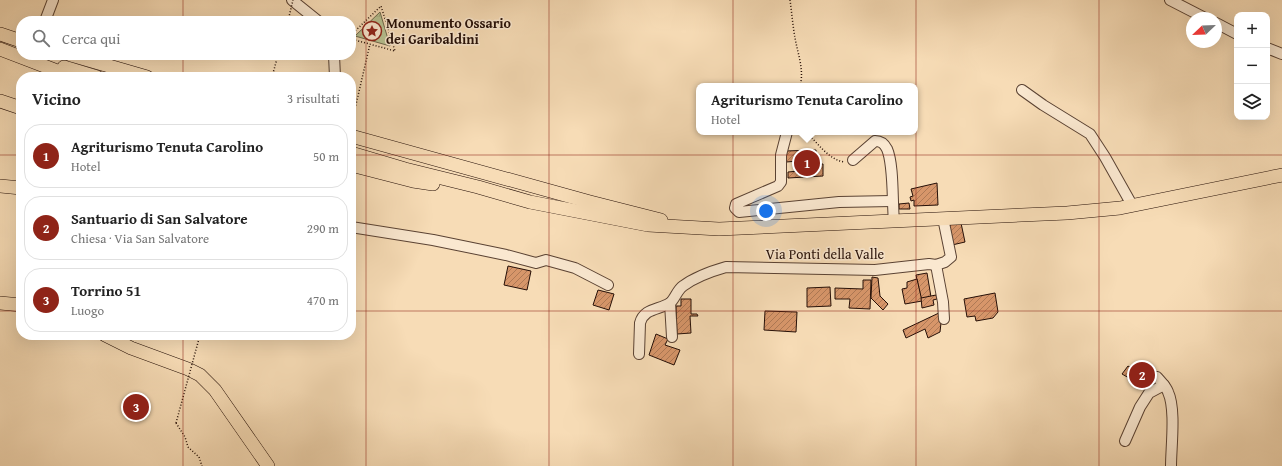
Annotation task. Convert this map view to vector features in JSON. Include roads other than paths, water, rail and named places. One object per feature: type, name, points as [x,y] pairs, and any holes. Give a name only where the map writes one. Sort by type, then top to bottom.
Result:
[{"type":"main road","points":[[0,34],[16,39]]},
{"type":"main road","points":[[0,48],[16,53]]},
{"type":"main road","points":[[0,48],[16,54]]},
{"type":"main road","points":[[30,60],[60,72]]},
{"type":"main road","points":[[41,60],[80,72]]},
{"type":"main road","points":[[88,60],[130,72]]},
{"type":"main road","points":[[0,101],[16,106]]},
{"type":"main road","points":[[356,137],[583,200],[688,226]]},
{"type":"main road","points":[[356,154],[530,202]]},
{"type":"main road","points":[[356,166],[414,181],[648,225],[688,226],[719,229],[1067,213],[1120,208],[1282,175]]},
{"type":"main road","points":[[0,186],[16,188]]},
{"type":"main road","points":[[0,303],[16,305]]},
{"type":"main road","points":[[115,340],[131,348],[188,369],[200,375],[215,390],[268,466]]},
{"type":"street","points":[[47,16],[53,0]]},
{"type":"street","points":[[293,0],[312,16]]},
{"type":"street","points":[[1170,0],[1193,12]]},
{"type":"street","points":[[1222,27],[1234,33]]},
{"type":"street","points":[[1270,49],[1282,54]]},
{"type":"street","points":[[334,60],[335,72]]},
{"type":"street","points":[[1022,90],[1090,134],[1105,157],[1132,205]]},
{"type":"street","points":[[786,135],[781,155],[781,182],[778,186],[736,204],[735,208],[739,212],[839,202],[892,201]]},
{"type":"street","points":[[853,160],[875,141],[883,143],[890,164],[894,221]]},
{"type":"street","points":[[944,218],[951,257],[945,262],[936,265],[943,302],[944,319]]},
{"type":"street","points":[[356,228],[433,240],[506,255],[536,263],[546,260],[575,268],[608,285]]},
{"type":"street","name":"Via Ponti della Valle","points":[[670,303],[684,285],[713,270],[726,267],[875,270],[929,264],[936,265]]},
{"type":"street","points":[[639,354],[640,323],[642,318],[653,309],[670,303],[672,337]]},
{"type":"street","points":[[1157,377],[1169,393],[1172,410],[1171,466]]},
{"type":"street","points":[[1125,441],[1140,407],[1149,393],[1164,385]]},
{"type":"place","name":"Monumento Ossario dei Garibaldini","points":[[372,31]]},
{"type":"place","name":"Agriturismo Tenuta Carolino","points":[[807,163]]},
{"type":"place","name":"Santuario di San Salvatore","points":[[1142,375]]},
{"type":"place","name":"Torrino 51","points":[[136,407]]}]
